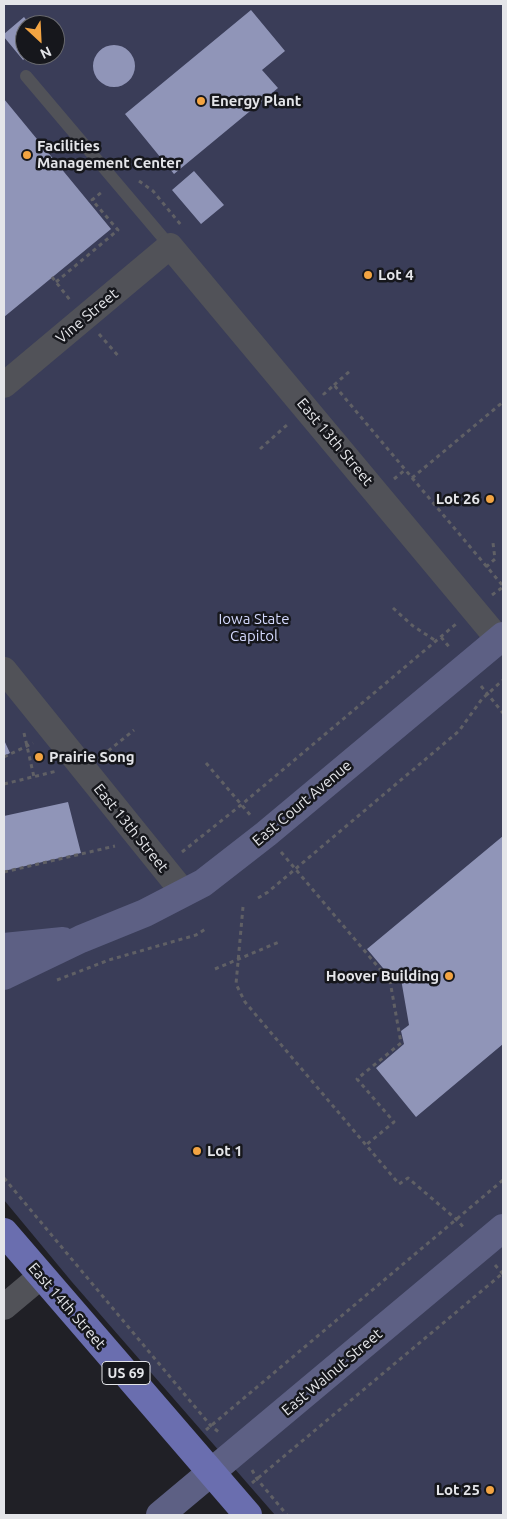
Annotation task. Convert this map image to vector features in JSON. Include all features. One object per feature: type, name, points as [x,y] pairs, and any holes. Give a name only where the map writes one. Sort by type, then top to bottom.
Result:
[{"type":"main road","name":"East 14th Street","points":[[4,1232],[248,1515]]},
{"type":"street","name":"Vine Street","points":[[4,385],[170,246]]},
{"type":"street","name":"East 13th Street","points":[[170,246],[501,638]]},
{"type":"street","name":"East Court Avenue","points":[[4,976],[81,939],[145,913],[203,883],[228,865],[501,638]]},
{"type":"street","name":"East 13th Street","points":[[4,670],[184,893]]},
{"type":"street","name":"East Court Avenue","points":[[4,947],[81,939]]},
{"type":"street","name":"East Walnut Street","points":[[160,1515],[503,1228]]},
{"type":"street","points":[[4,1307],[41,1276]]},
{"type":"lane","points":[[26,76],[170,246]]},
{"type":"path","points":[[56,282],[118,230],[92,200],[116,180]]},
{"type":"path","points":[[52,278],[72,302]]},
{"type":"path","points":[[97,331],[120,358]]},
{"type":"path","points":[[319,387],[324,394],[351,370]]},
{"type":"path","points":[[334,385],[503,586]]},
{"type":"path","points":[[412,478],[503,402]]},
{"type":"path","points":[[260,449],[288,424]]},
{"type":"path","points":[[486,566],[495,559],[493,543]]},
{"type":"path","points":[[393,608],[413,626],[436,641]]},
{"type":"path","points":[[181,853],[241,805],[463,618]]},
{"type":"path","points":[[441,637],[452,651]]},
{"type":"path","points":[[258,898],[268,892],[458,731],[482,698],[503,680]]},
{"type":"path","points":[[478,683],[503,713]]},
{"type":"path","points":[[23,730],[34,776]]},
{"type":"path","points":[[101,756],[134,730]]},
{"type":"path","points":[[4,757],[41,740]]},
{"type":"path","points":[[206,764],[252,818]]},
{"type":"path","points":[[4,784],[65,769]]},
{"type":"path","points":[[4,872],[123,845]]},
{"type":"path","points":[[279,850],[390,981],[400,1043],[358,1079],[394,1122],[366,1145]]},
{"type":"path","points":[[243,907],[236,984],[245,1002],[399,1184],[408,1178],[456,1219],[467,1231]]},
{"type":"path","points":[[56,980],[109,960],[196,935],[207,928]]},
{"type":"path","points":[[215,969],[238,961],[279,942]]},
{"type":"path","points":[[4,1178],[211,1426],[221,1434]]},
{"type":"path","points":[[206,1430],[503,1180]]},
{"type":"path","points":[[249,1485],[503,1274],[494,1263]]},
{"type":"path","points":[[251,1468],[257,1479],[287,1515]]},
{"type":"green space","name":"Iowa State Capitol","points":[[4,4],[503,4],[503,1515],[275,1515],[72,1282],[4,1200]]},
{"type":"building","name":"Energy Plant","points":[[251,10],[285,51],[262,70],[278,88],[174,174],[125,114]]},
{"type":"building","points":[[15,25],[15,50],[4,37],[4,34]]},
{"type":"building","points":[[114,45],[122,47],[131,55],[135,66],[133,74],[125,83],[114,87],[106,85],[97,77],[93,66],[95,58],[103,49]]},
{"type":"building","name":"Facilities Management Center","points":[[4,99],[111,229],[4,317]]},
{"type":"building","points":[[194,171],[224,205],[201,224],[172,190]]},
{"type":"building","points":[[4,740],[10,753],[4,756]]},
{"type":"building","points":[[68,802],[81,853],[4,871],[4,816]]},
{"type":"building","name":"Hoover Building","points":[[503,836],[503,1044],[416,1117],[376,1068],[404,1044],[401,1031],[409,1025],[401,979],[388,974],[367,949]]},
{"type":"place","name":"Energy Plant","points":[[201,101]]},
{"type":"place","name":"Facilities Management Center","points":[[27,155]]},
{"type":"place","name":"Lot 4","points":[[368,275]]},
{"type":"place","name":"Lot 26","points":[[490,499]]},
{"type":"place","name":"Prairie Song","points":[[39,757]]},
{"type":"place","name":"Hoover Building","points":[[449,976]]},
{"type":"place","name":"Lot 1","points":[[197,1151]]},
{"type":"place","name":"Lot 25","points":[[490,1490]]}]
